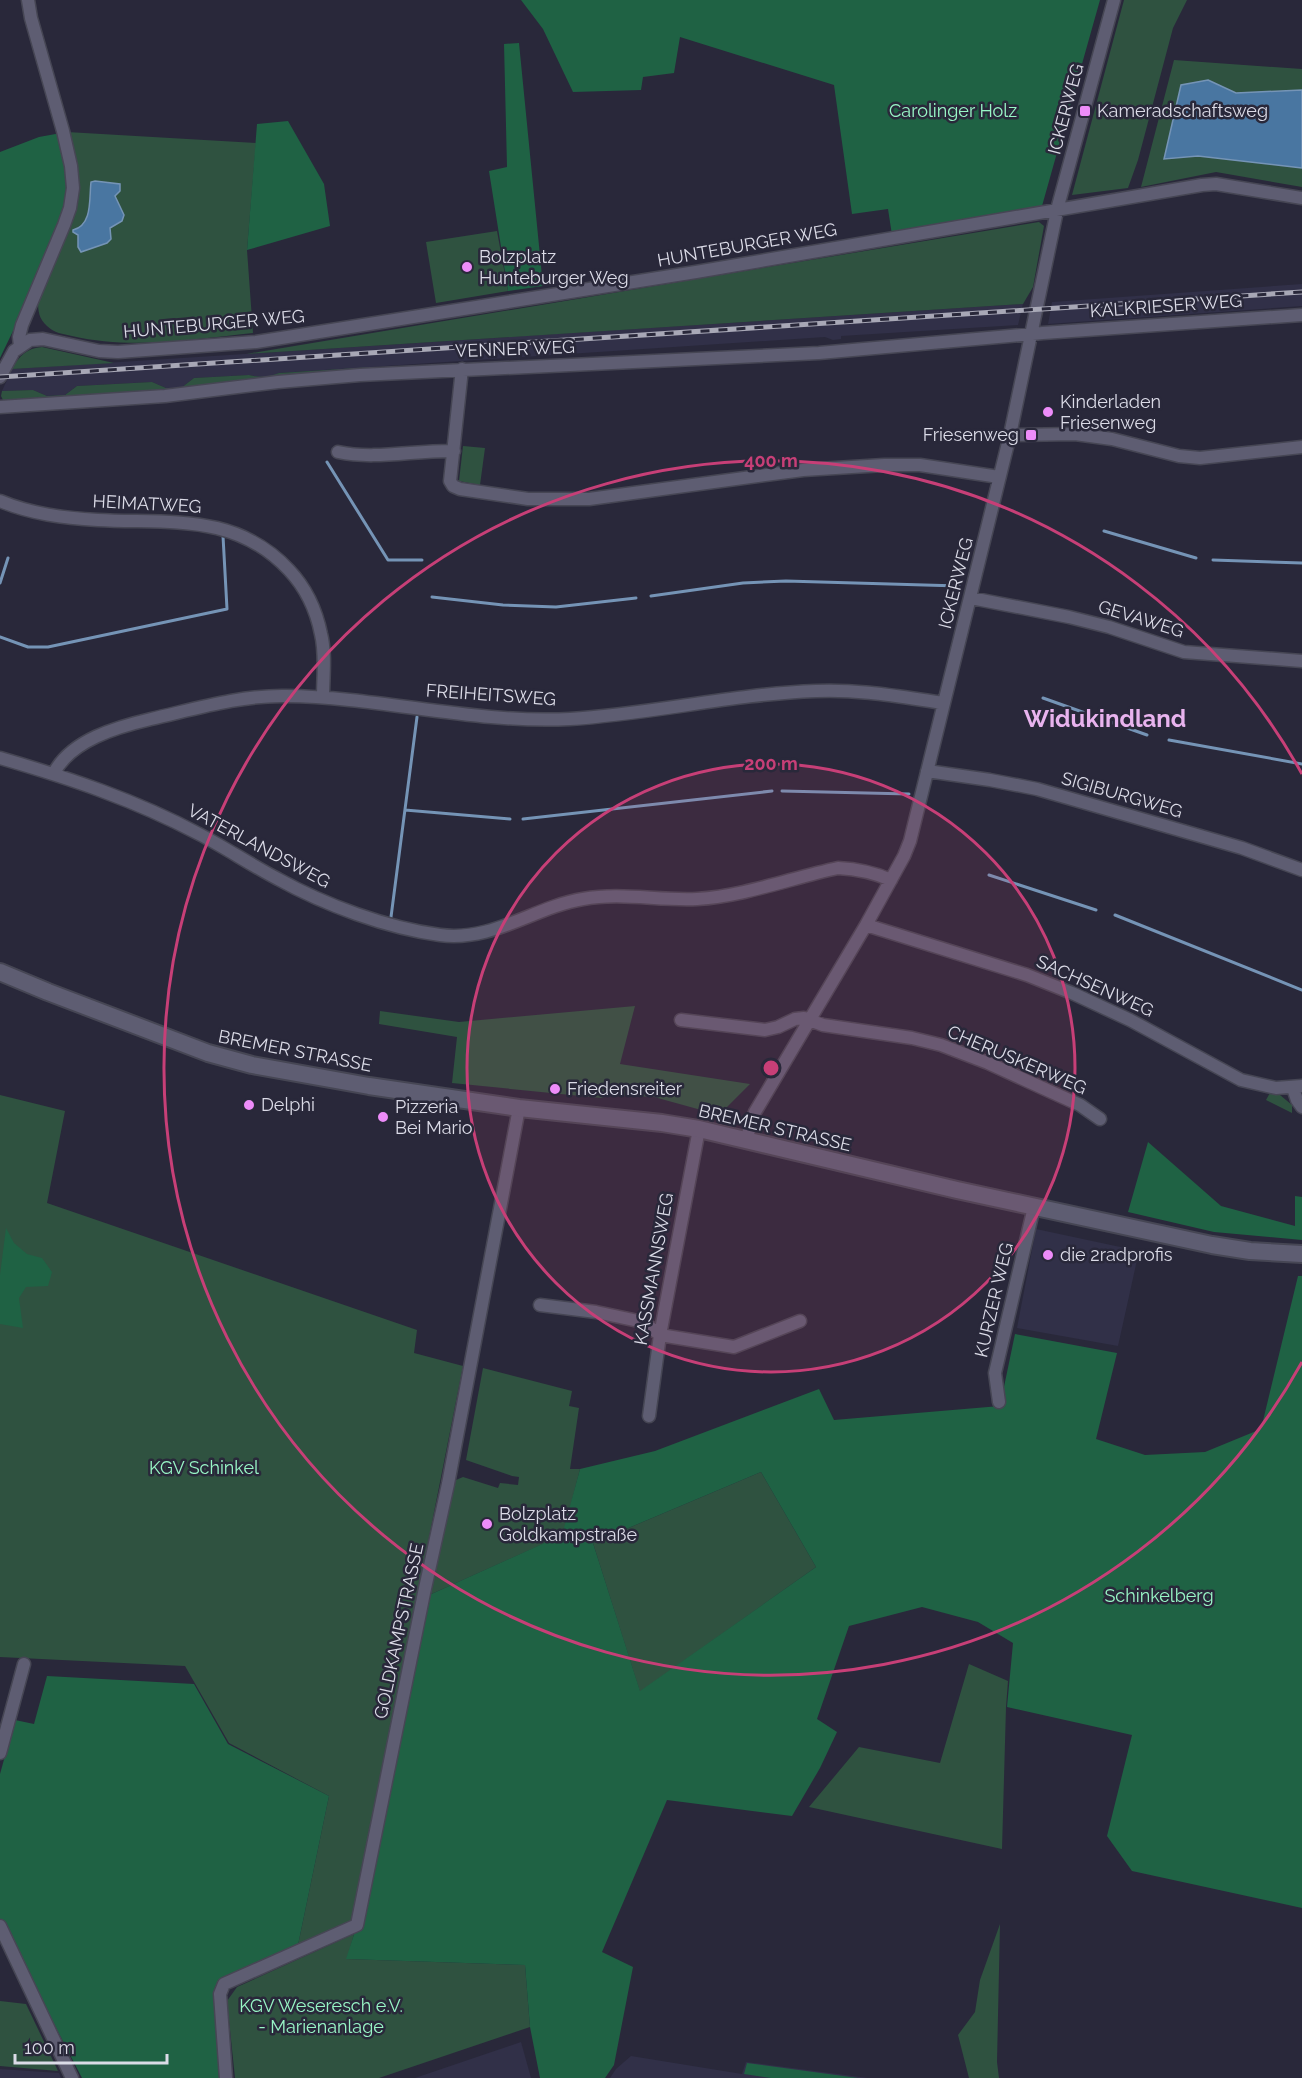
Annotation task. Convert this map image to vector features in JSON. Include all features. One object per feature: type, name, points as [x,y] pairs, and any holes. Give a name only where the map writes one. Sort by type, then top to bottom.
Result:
[{"type":"main road","name":"BREMER STRASSE","points":[[0,972],[208,1053],[252,1065],[369,1086],[519,1108],[699,1129],[1034,1208],[1212,1245],[1250,1251],[1302,1254]]},
{"type":"street","points":[[0,377],[8,358],[20,346],[19,337],[22,325],[64,225],[70,208],[73,188],[71,166],[63,131],[28,0]]},
{"type":"street","name":"ICKERWEG","points":[[746,1140],[755,1112],[866,926],[910,841],[1010,435],[1058,210],[1114,0]]},
{"type":"street","name":"HUNTEBURGER WEG","points":[[20,346],[30,340],[43,339],[99,351],[118,352],[256,342],[696,272],[1216,184],[1302,198]]},
{"type":"street","name":"KALKRIESER WEG","points":[[1032,334],[1302,315]]},
{"type":"street","name":"VENNER WEG","points":[[0,407],[165,396],[278,382],[462,369],[819,353],[1032,334]]},
{"type":"street","points":[[462,369],[450,480],[453,486],[460,489],[528,499],[589,499],[847,466],[920,465],[999,477]]},
{"type":"street","points":[[1010,435],[1076,434],[1179,456],[1200,458],[1302,447]]},
{"type":"street","points":[[338,452],[355,455],[430,450],[454,451]]},
{"type":"street","name":"HEIMATWEG","points":[[0,501],[23,511],[48,515],[99,520],[157,520],[210,526],[235,533],[261,546],[280,560],[296,577],[309,597],[317,616],[323,642],[323,697]]},
{"type":"street","name":"GEVAWEG","points":[[971,598],[1109,627],[1184,652],[1302,661]]},
{"type":"street","name":"FREIHEITSWEG","points":[[54,773],[65,758],[103,733],[123,726],[216,704],[254,698],[323,697],[494,718],[528,719],[570,719],[816,691],[887,694],[944,703]]},
{"type":"street","name":"VATERLANDSWEG","points":[[0,758],[54,773],[152,811],[199,834],[280,881],[315,897],[386,923],[441,936],[482,934],[565,903],[585,898],[708,898],[750,891],[838,868],[875,872],[891,880]]},
{"type":"street","name":"SIGIBURGWEG","points":[[927,771],[1037,789],[1242,848],[1302,870]]},
{"type":"street","name":"SACHSENWEG","points":[[866,926],[1027,975],[1054,986],[1130,1020],[1241,1080],[1276,1088],[1298,1087]]},
{"type":"street","points":[[681,1020],[765,1030],[795,1019],[811,1020]]},
{"type":"street","name":"CHERUSKERWEG","points":[[811,1020],[824,1025],[912,1038],[964,1053],[1080,1105],[1100,1119]]},
{"type":"street","points":[[1298,1087],[1297,1100],[1302,1107]]},
{"type":"street","name":"GOLDKAMPSTRASSE","points":[[226,2078],[220,1994],[224,1984],[357,1925],[448,1484],[519,1108]]},
{"type":"street","name":"KASSMANNSWEG","points":[[649,1416],[660,1335],[699,1129]]},
{"type":"street","name":"KURZER WEG","points":[[999,1402],[995,1373],[1034,1208]]},
{"type":"street","points":[[540,1305],[597,1312],[643,1322],[660,1335],[734,1347],[800,1321]]},
{"type":"street","points":[[0,1753],[24,1664]]},
{"type":"street","points":[[0,1926],[72,2078]]},
{"type":"shaded area","points":[[1302,284],[1302,306],[1048,324],[1052,302]]},
{"type":"shaded area","points":[[1023,304],[1018,325],[841,336],[841,339],[833,340],[825,337],[279,373],[258,377],[249,375],[194,378],[181,388],[166,388],[152,382],[77,386],[65,395],[47,396],[33,390],[2,391],[12,369]]},
{"type":"shaded area","points":[[1036,1229],[1139,1251],[1118,1346],[1017,1328]]},
{"type":"shaded area","points":[[521,2042],[531,2078],[415,2078]]},
{"type":"shaded area","points":[[631,2056],[742,2074],[746,2062],[868,2078],[610,2078],[616,2069]]},
{"type":"shaded area","points":[[0,2069],[59,2073],[61,2078],[0,2078]]},
{"type":"green space","name":"Carolinger Holz","points":[[521,0],[1100,0],[1042,206],[892,235],[888,209],[852,214],[834,85],[680,37],[674,73],[643,77],[641,90],[573,92],[543,29]]},
{"type":"green space","points":[[1124,0],[1187,0],[1173,28],[1138,160],[1128,188],[1072,195]]},
{"type":"green space","points":[[519,43],[543,286],[508,291],[489,171],[507,167],[504,44]]},
{"type":"green space","points":[[1174,60],[1302,69],[1302,187],[1216,172],[1141,187]]},
{"type":"green space","points":[[288,121],[324,184],[330,226],[247,250],[257,124]]},
{"type":"green space","points":[[67,132],[256,143],[247,250],[253,333],[163,342],[117,342],[62,334],[42,321],[38,301]]},
{"type":"green space","points":[[61,133],[69,166],[67,204],[25,306],[0,358],[0,152],[39,137]]},
{"type":"green space","points":[[1039,222],[1044,226],[1033,287],[1023,304],[246,354]]},
{"type":"green space","name":"Bolzplatz Hunteburger Weg","points":[[497,231],[508,291],[436,303],[426,242]]},
{"type":"green space","points":[[42,347],[114,363],[12,369],[24,354]]},
{"type":"green space","points":[[373,367],[165,392],[9,402],[3,400],[1,396],[2,391],[33,390],[47,396],[65,395],[77,386],[152,382],[166,388],[181,388],[194,378],[249,375],[264,377],[279,373]]},
{"type":"green space","points":[[463,446],[485,448],[480,485],[459,481]]},
{"type":"green space","points":[[635,1006],[620,1064],[750,1084],[725,1109],[712,1113],[654,1097],[611,1095],[601,1098],[452,1083],[457,1037],[379,1024],[380,1011],[459,1022]]},
{"type":"green space","points":[[1271,1091],[1292,1105],[1292,1113],[1266,1100]]},
{"type":"green space","name":"KGV Schinkel","points":[[0,1095],[65,1111],[47,1203],[417,1330],[414,1353],[463,1366],[353,1921],[298,1945],[329,1796],[229,1743],[185,1666],[0,1657]]},
{"type":"green space","points":[[1148,1142],[1221,1206],[1295,1226],[1295,1196],[1302,1197],[1302,1240],[1214,1232],[1128,1212]]},
{"type":"green space","points":[[6,1228],[14,1243],[27,1254],[42,1258],[52,1272],[48,1286],[26,1287],[19,1298],[23,1328],[0,1324],[0,1275]]},
{"type":"green space","name":"Schinkelberg","points":[[1298,1276],[1302,1276],[1302,1908],[1132,1871],[1107,1836],[1132,1735],[1007,1707],[1013,1643],[978,1622],[922,1607],[849,1626],[817,1719],[837,1732],[820,1768],[792,1816],[667,1800],[602,1952],[633,1967],[614,2065],[605,2078],[540,2078],[530,2027],[525,1965],[346,1959],[357,1925],[427,1596],[562,1535],[580,1469],[655,1451],[819,1389],[834,1420],[1000,1406],[1015,1334],[1117,1353],[1096,1439],[1145,1455],[1205,1452],[1261,1429]],"holes":[[[761,1472],[816,1567],[640,1691],[593,1543]]]},
{"type":"green space","points":[[483,1368],[572,1391],[569,1406],[579,1408],[570,1469],[580,1469],[563,1535],[427,1596],[456,1480],[463,1477],[498,1488],[500,1483],[518,1485],[519,1477],[466,1460]]},
{"type":"green space","points":[[761,1472],[816,1567],[640,1692],[593,1543]]},
{"type":"green space","points":[[969,1664],[1008,1681],[1002,1849],[809,1807],[859,1747],[940,1763]]},
{"type":"green space","points":[[47,1676],[194,1684],[228,1744],[329,1796],[298,1945],[215,1987],[219,2078],[82,2078],[0,1920],[0,1774],[15,1720],[34,1724]]},
{"type":"green space","points":[[1000,1924],[997,2062],[999,2078],[969,2078],[958,2035],[975,2012],[980,1980]]},
{"type":"green space","name":"KGV Weseresch e.V. - Marienanlage","points":[[354,1934],[347,1959],[525,1965],[530,2027],[379,2078],[235,2078],[227,2001],[237,1987]]},
{"type":"green space","points":[[0,2001],[26,2004],[58,2071],[0,2066]]},
{"type":"green space","points":[[747,2063],[858,2078],[771,2078],[744,2074]]},
{"type":"water","points":[[1208,80],[1236,93],[1302,90],[1302,168],[1198,156],[1164,159],[1181,85]]},
{"type":"water","points":[[91,182],[120,184],[120,191],[115,196],[124,215],[122,221],[110,228],[111,239],[107,243],[81,252],[78,247],[78,235],[73,230],[84,223],[87,217]]},
{"type":"waterway","points":[[327,462],[388,560],[422,560]]},
{"type":"waterway","points":[[1104,531],[1196,558]]},
{"type":"waterway","points":[[0,637],[28,647],[48,647],[227,609],[223,536]]},
{"type":"waterway","points":[[0,583],[8,558]]},
{"type":"waterway","points":[[1213,560],[1302,563]]},
{"type":"waterway","points":[[651,596],[743,583],[786,581],[959,586]]},
{"type":"waterway","points":[[432,597],[503,605],[556,607],[636,598]]},
{"type":"waterway","points":[[1043,698],[1147,735]]},
{"type":"waterway","points":[[391,917],[417,717]]},
{"type":"waterway","points":[[1169,740],[1302,764]]},
{"type":"waterway","points":[[523,819],[772,791]]},
{"type":"waterway","points":[[782,791],[909,794]]},
{"type":"waterway","points":[[405,810],[510,819]]},
{"type":"waterway","points":[[989,875],[1096,910]]},
{"type":"waterway","points":[[1115,915],[1302,990]]},
{"type":"railway","points":[[0,377],[1302,292]]},
{"type":"place","name":"Kameradschaftsweg","points":[[1085,111]]},
{"type":"place","name":"Bolzplatz Hunteburger Weg","points":[[467,267]]},
{"type":"place","name":"Kinderladen Friesenweg","points":[[1048,412]]},
{"type":"place","name":"Friesenweg","points":[[1031,435]]},
{"type":"place","name":"Friedensreiter","points":[[555,1089]]},
{"type":"place","name":"Delphi","points":[[249,1105]]},
{"type":"place","name":"Pizzeria Bei Mario","points":[[383,1117]]},
{"type":"place","name":"die 2radprofis","points":[[1048,1255]]},
{"type":"place","name":"Bolzplatz Goldkampstraße","points":[[487,1524]]},
{"type":"district","name":"Widukindland","points":[[1105,719]]}]
